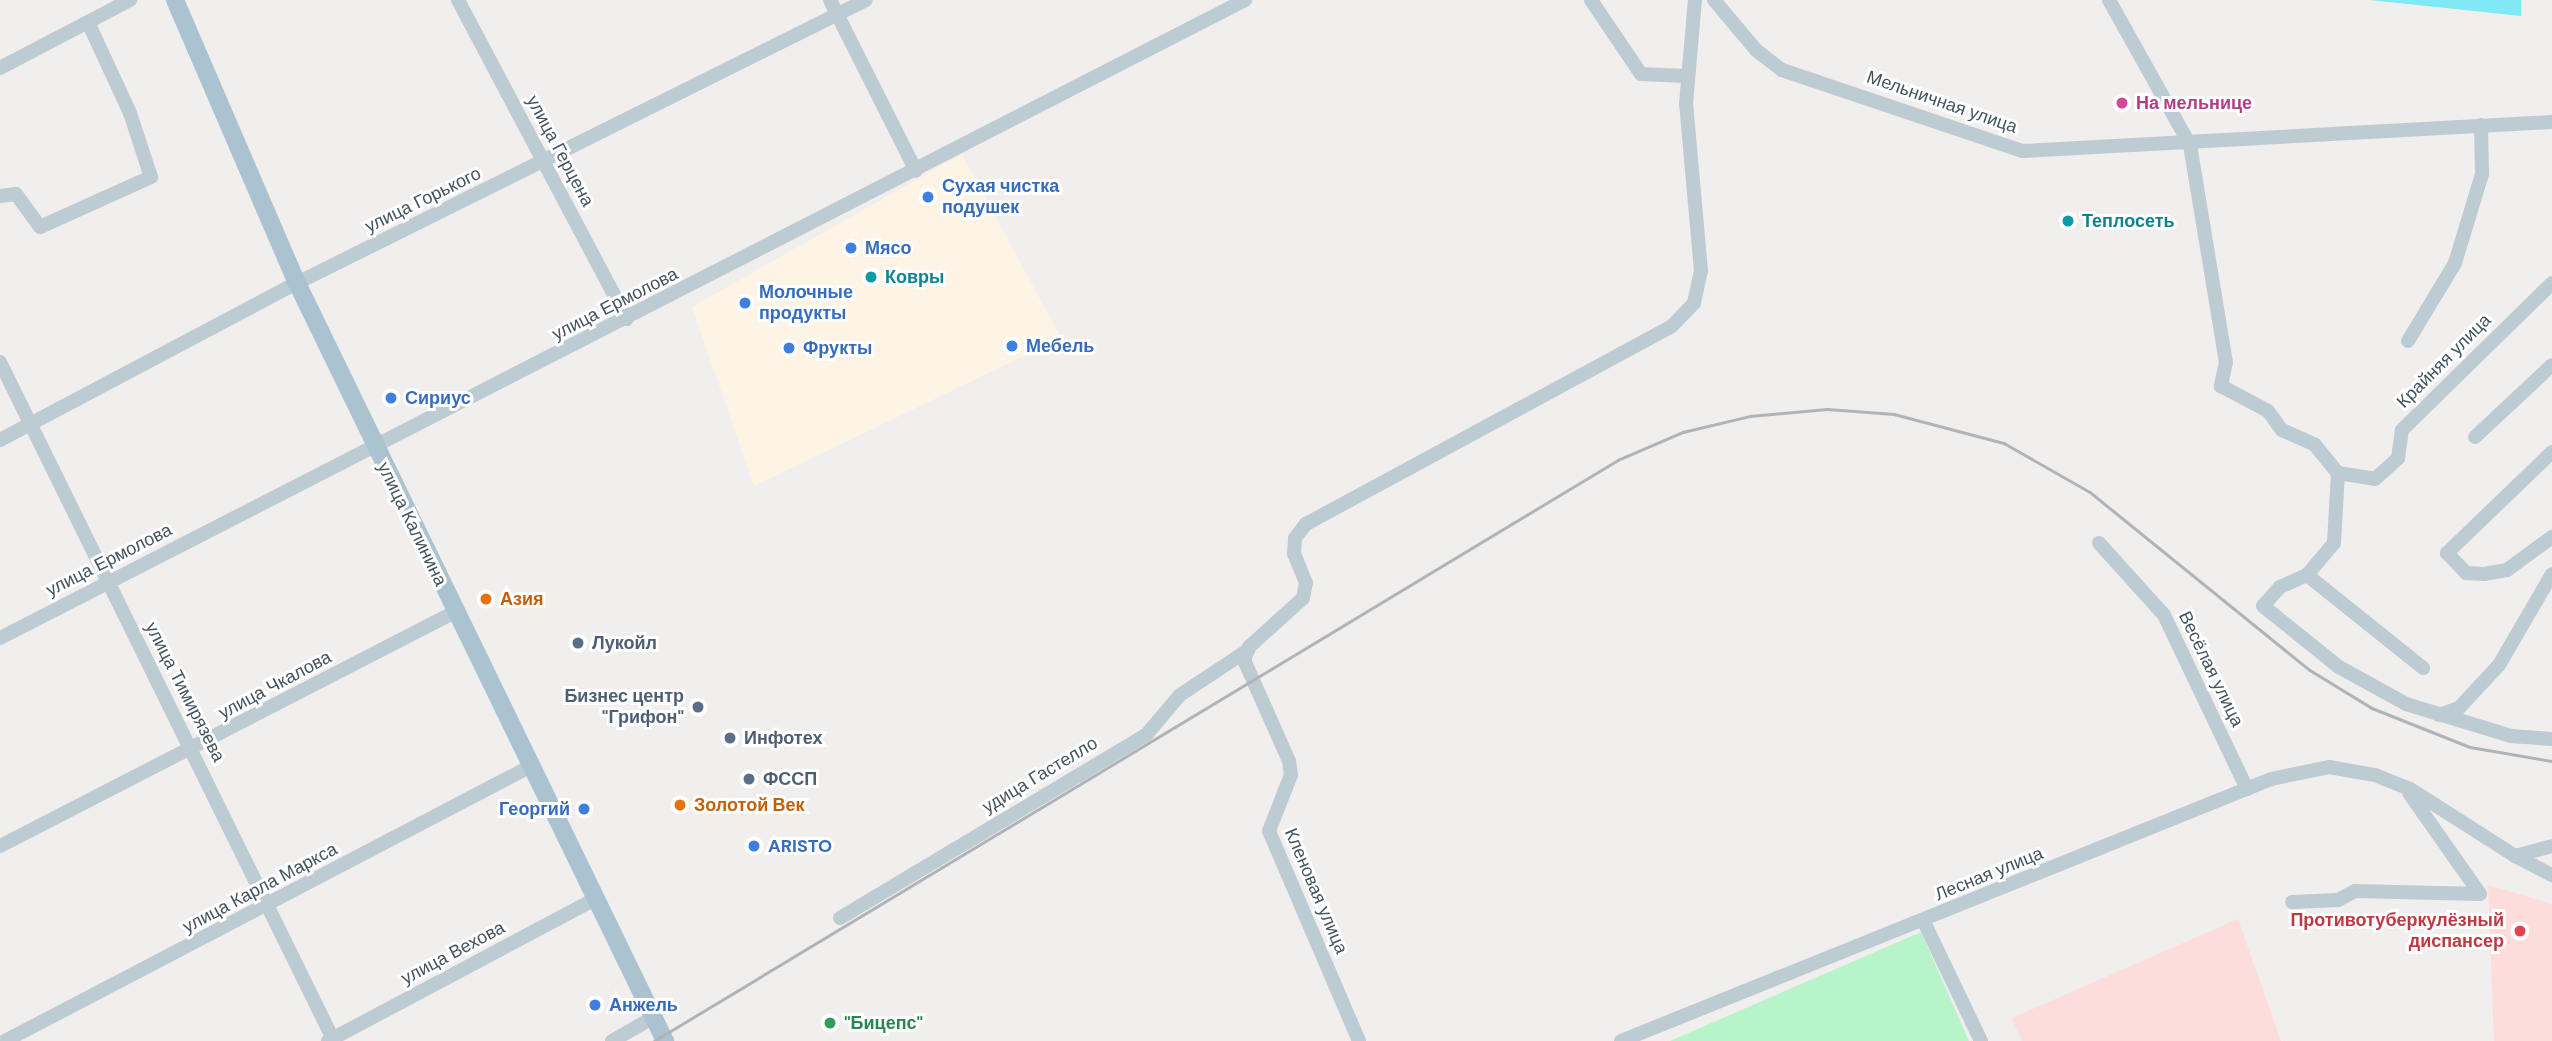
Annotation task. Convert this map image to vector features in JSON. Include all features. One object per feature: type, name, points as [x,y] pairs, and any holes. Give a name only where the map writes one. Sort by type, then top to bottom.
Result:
[{"type":"main road","name":"улица Калинина","points":[[175,0],[297,283],[454,612],[665,1041]]},
{"type":"street","points":[[0,68],[130,0]]},
{"type":"street","name":"улица Герцена","points":[[458,0],[627,319]]},
{"type":"street","points":[[830,0],[916,171]]},
{"type":"street","name":"улица Горького","points":[[0,440],[297,283],[545,163],[866,0]]},
{"type":"street","name":"улица Ермолова","points":[[0,638],[916,171],[1245,0]]},
{"type":"street","points":[[1591,0],[1642,74],[1686,76]]},
{"type":"street","name":"удица Гастелло","points":[[840,918],[1147,734],[1180,695],[1248,650],[1303,597],[1306,583],[1294,554],[1295,538],[1306,524],[1671,327],[1693,303],[1702,271],[1686,76],[1695,0]]},
{"type":"street","name":"Мельничная улица","points":[[1714,0],[1756,50],[1782,70],[2023,151],[2190,145],[2552,122]]},
{"type":"street","points":[[2109,0],[2190,145],[2226,362],[2221,386],[2268,411],[2282,430],[2315,445],[2339,473],[2334,543],[2307,575],[2280,587],[2263,607],[2339,667],[2406,704],[2511,736],[2552,739]]},
{"type":"street","points":[[0,196],[16,194],[40,227],[151,177],[88,22]]},
{"type":"street","points":[[2408,341],[2455,263],[2482,174],[2481,125]]},
{"type":"street","name":"Крайняя улица","points":[[2339,473],[2375,479],[2398,457],[2402,430],[2552,282]]},
{"type":"street","name":"улица Тимирязева","points":[[0,362],[193,750],[331,1040]]},
{"type":"street","points":[[2475,437],[2552,365]]},
{"type":"street","points":[[2552,452],[2447,553],[2466,573],[2484,574],[2507,570],[2552,537]]},
{"type":"street","name":"Весёлая улица","points":[[2099,543],[2164,615],[2247,789]]},
{"type":"street","points":[[2439,715],[2459,708],[2500,665],[2552,574]]},
{"type":"street","points":[[2307,575],[2423,668]]},
{"type":"street","name":"улица Чкалова","points":[[0,846],[193,750],[454,612]]},
{"type":"street","name":"Кленовая улица","points":[[1248,650],[1250,681],[1290,768],[1269,831],[1359,1041]]},
{"type":"street","name":"улица Карла Маркса","points":[[5,1041],[269,906],[531,766]]},
{"type":"street","name":"Лесная улица","points":[[1621,1041],[1924,922],[2247,789],[2329,767],[2375,775],[2404,786],[2515,856],[2552,875]]},
{"type":"street","points":[[2292,902],[2338,900],[2354,891],[2480,894],[2404,786]]},
{"type":"street","points":[[2515,856],[2552,846]]},
{"type":"street","name":"улица Вехова","points":[[331,1040],[595,899]]},
{"type":"street","points":[[1924,922],[1980,1041]]},
{"type":"street","points":[[612,1041],[654,1017]]},
{"type":"shaded area","points":[[962,154],[1061,338],[754,486],[692,307]]},
{"type":"shaded area","points":[[2488,885],[2552,904],[2552,1041],[2494,1041]]},
{"type":"shaded area","points":[[2238,919],[2281,1041],[2022,1041],[2012,1018]]},
{"type":"green space","points":[[1921,932],[1969,1041],[1670,1041]]},
{"type":"water","points":[[2370,0],[2521,0],[2521,16]]},
{"type":"railway","points":[[654,1041],[1618,460],[1683,432],[1750,416],[1827,409],[1894,414],[2004,443],[2090,492],[2310,670],[2372,708],[2470,747],[2552,761]]},
{"type":"place","name":"На мельнице","points":[[2122,103]]},
{"type":"place","name":"Сухая чистка подушек","points":[[928,197]]},
{"type":"place","name":"Теплосеть","points":[[2068,221]]},
{"type":"place","name":"Мясо","points":[[851,248]]},
{"type":"place","name":"Ковры","points":[[871,277]]},
{"type":"place","name":"Молочные продукты","points":[[745,303]]},
{"type":"place","name":"Мебель","points":[[1012,346]]},
{"type":"place","name":"Фрукты","points":[[789,348]]},
{"type":"place","name":"Сириус","points":[[391,398]]},
{"type":"place","name":"Азия","points":[[486,599]]},
{"type":"place","name":"Лукойл","points":[[578,643]]},
{"type":"place","name":"Бизнес центр \"Грифон\"","points":[[698,707]]},
{"type":"place","name":"Инфотех","points":[[730,738]]},
{"type":"place","name":"ФССП","points":[[749,779]]},
{"type":"place","name":"Золотой Век","points":[[680,805]]},
{"type":"place","name":"Георгий","points":[[584,809]]},
{"type":"place","name":"ARISTO","points":[[754,846]]},
{"type":"place","name":"Противотуберкулёзный диспансер","points":[[2520,931]]},
{"type":"place","name":"Анжель","points":[[595,1005]]},
{"type":"place","name":"\"Бицепс\"","points":[[830,1023]]}]
